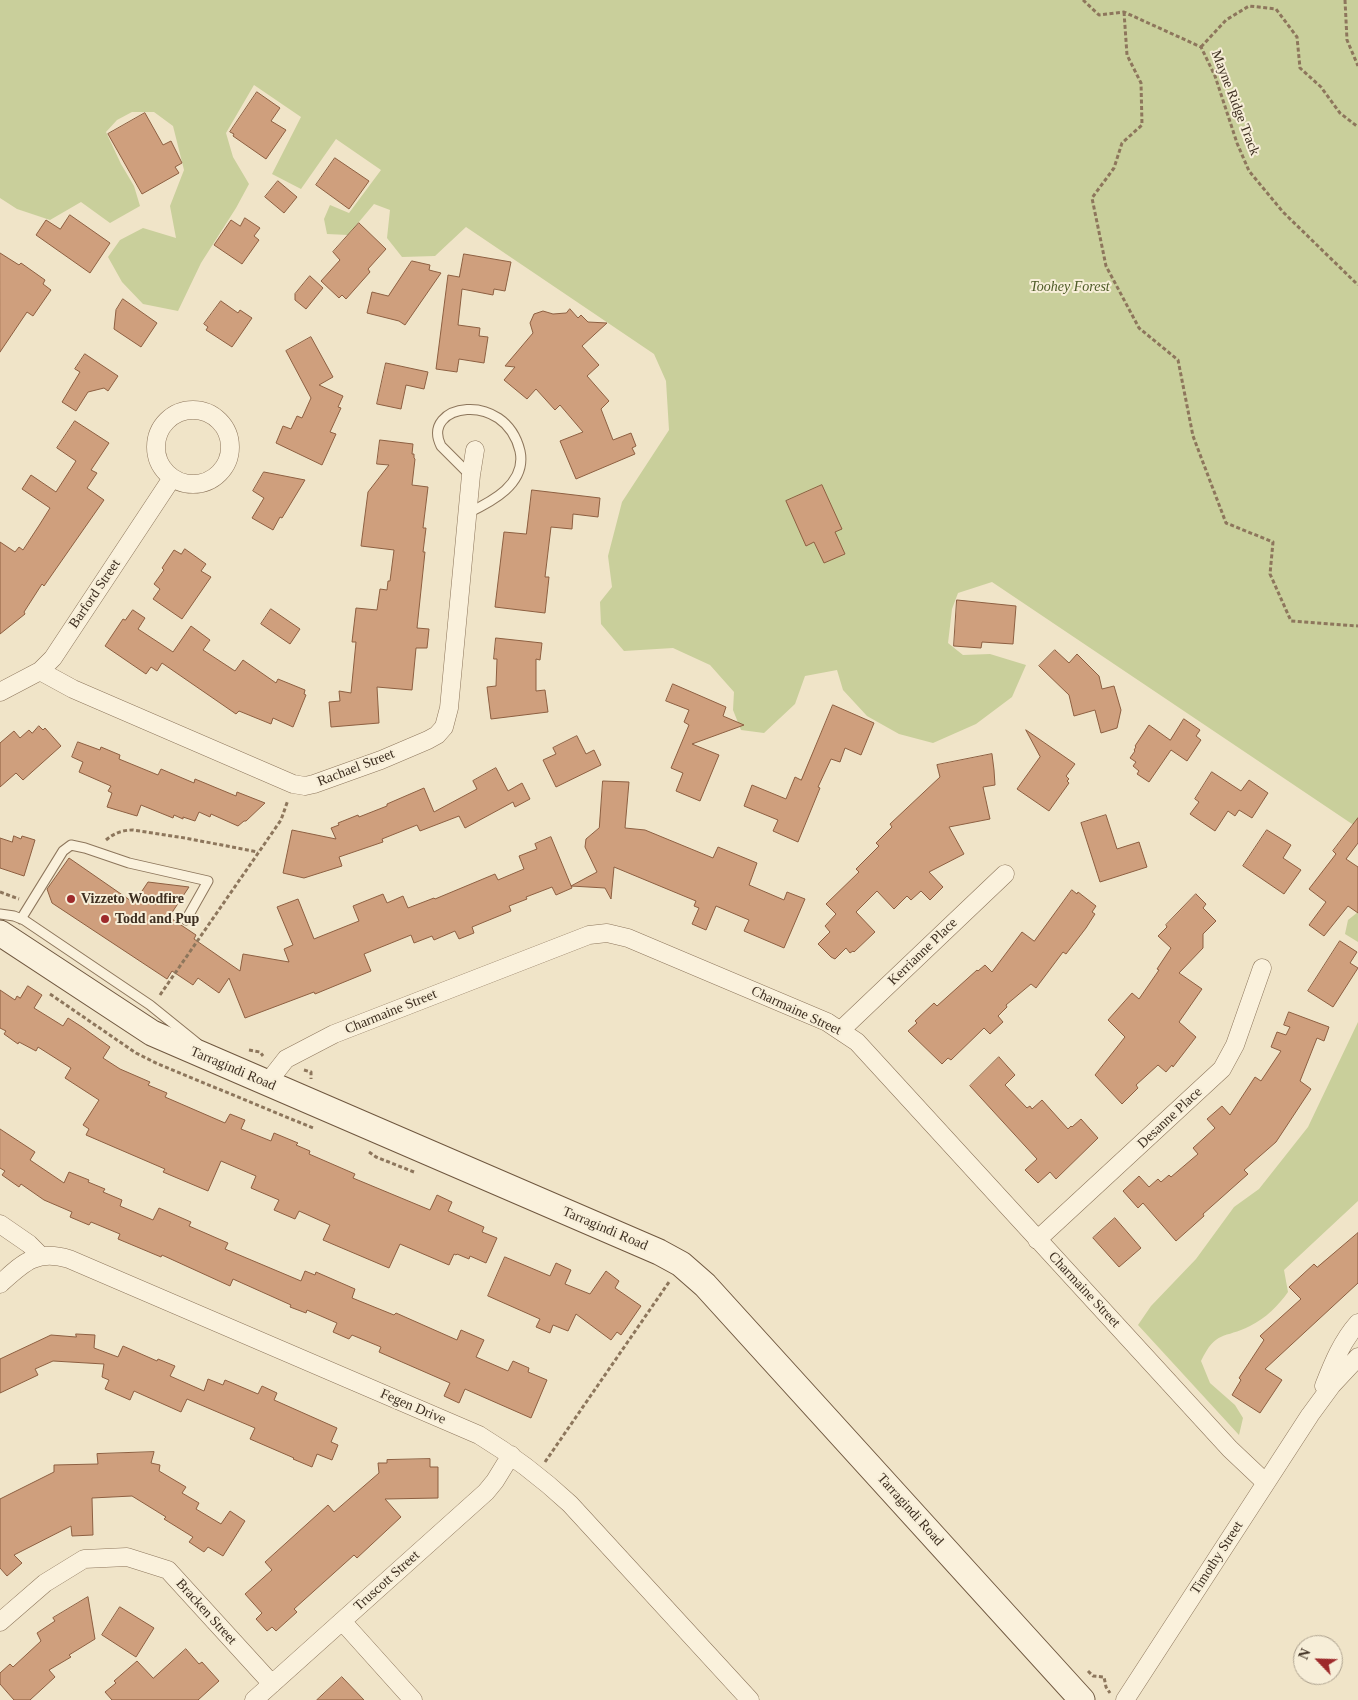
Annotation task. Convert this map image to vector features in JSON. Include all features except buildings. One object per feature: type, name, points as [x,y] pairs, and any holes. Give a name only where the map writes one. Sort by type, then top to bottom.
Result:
[{"type":"street","points":[[185,410],[204,411],[215,417],[226,430],[230,442],[228,460],[222,471],[212,479],[201,484],[183,483],[172,478],[160,464],[156,452],[156,440],[164,423],[174,415],[185,410]]},
{"type":"street","name":"Rachael Street","points":[[40,671],[73,689],[293,784],[305,786],[314,784],[368,765],[432,738],[441,731],[446,722],[449,708],[475,450]]},
{"type":"street","name":"Barford Street","points":[[0,692],[40,671],[53,658],[172,478]]},
{"type":"street","name":"Kerrianne Place","points":[[842,1030],[1005,874]]},
{"type":"street","name":"Tarragindi Road","points":[[0,933],[143,1028],[659,1252],[681,1264],[705,1285],[1082,1700]]},
{"type":"street","name":"Charmaine Street","points":[[271,1085],[275,1073],[286,1059],[334,1034],[589,935],[606,933],[628,938],[842,1030],[872,1057],[1037,1240],[1230,1449],[1266,1483]]},
{"type":"street","name":"Desanne Place","points":[[1037,1240],[1222,1069],[1235,1045],[1262,968]]},
{"type":"street","points":[[0,1224],[41,1256],[25,1263],[0,1284]]},
{"type":"street","name":"Fegen Drive","points":[[41,1256],[55,1254],[69,1259],[479,1435],[511,1455],[570,1504],[750,1700]]},
{"type":"street","name":"Timothy Street","points":[[1310,1415],[1345,1339],[1358,1323]]},
{"type":"street","name":"Timothy Street","points":[[1126,1700],[1310,1415],[1332,1385],[1358,1357]]},
{"type":"street","name":"Truscott Street","points":[[254,1700],[486,1492],[511,1455]]},
{"type":"street","name":"Bracken Street","points":[[0,1622],[45,1583],[84,1559],[127,1557],[168,1570],[272,1684]]},
{"type":"street","points":[[342,1621],[413,1700]]},
{"type":"lane","points":[[468,513],[489,503],[508,489],[516,476],[520,460],[517,440],[504,422],[491,414],[469,409],[460,410],[449,415],[441,421],[437,430],[441,446],[471,475]]},
{"type":"lane","points":[[21,919],[65,848],[75,845],[129,863],[208,882],[186,920]]},
{"type":"lane","points":[[0,914],[21,919],[150,1005],[218,1062]]},
{"type":"path","points":[[1083,0],[1099,15],[1124,12],[1127,55],[1141,82],[1142,125],[1122,144],[1114,168],[1092,198],[1106,266],[1139,328],[1178,360],[1193,436],[1226,523],[1273,542],[1270,574],[1291,622],[1358,626]]},
{"type":"path","points":[[1345,0],[1347,40],[1358,66]]},
{"type":"path","points":[[1202,46],[1226,20],[1249,6],[1276,9],[1296,37],[1300,68],[1321,87],[1340,113],[1358,127]]},
{"type":"path","name":"Mayne Ridge Track","points":[[1124,12],[1202,46],[1216,76],[1237,143],[1249,171],[1283,212],[1358,285]]},
{"type":"path","points":[[160,995],[283,816],[290,794]]},
{"type":"path","points":[[92,851],[110,837],[127,830],[185,838],[258,852]]},
{"type":"path","points":[[48,993],[136,1053],[158,1064],[315,1129]]},
{"type":"path","points":[[361,1148],[371,1152],[376,1157],[419,1174]]},
{"type":"path","points":[[660,1278],[670,1282]]},
{"type":"path","points":[[547,1460],[665,1289]]},
{"type":"green space","name":"Toohey Forest","points":[[0,0],[1358,0],[1358,828],[992,582],[958,593],[952,609],[948,643],[963,655],[990,654],[1026,665],[1012,697],[976,724],[933,743],[899,734],[867,716],[843,690],[837,670],[805,676],[795,704],[764,733],[741,730],[733,710],[734,692],[710,665],[673,648],[624,651],[601,624],[600,602],[612,587],[608,556],[622,502],[669,430],[666,381],[654,354],[466,227],[435,256],[402,257],[387,238],[390,210],[374,204],[348,235],[327,234],[324,219],[330,205],[349,213],[381,170],[336,139],[301,189],[272,174],[301,117],[254,85],[226,133],[233,157],[249,184],[201,263],[178,311],[143,304],[122,282],[108,257],[120,240],[143,228],[176,238],[170,206],[184,170],[173,126],[154,112],[132,112],[117,120],[106,132],[134,186],[140,206],[110,223],[81,202],[50,220],[17,209],[0,198]]},
{"type":"green space","points":[[1358,912],[1358,942],[1345,934],[1348,920]]},
{"type":"green space","points":[[1358,1022],[1358,1201],[1284,1270],[1288,1292],[1276,1307],[1256,1323],[1216,1340],[1206,1351],[1201,1361],[1210,1383],[1235,1405],[1243,1418],[1239,1435],[1138,1325],[1151,1306],[1196,1259],[1234,1207],[1259,1189],[1308,1127]]},
{"type":"place","name":"Vizzeto Woodfire","points":[[71,899]]},
{"type":"place","name":"Todd and Pup","points":[[105,919]]}]
